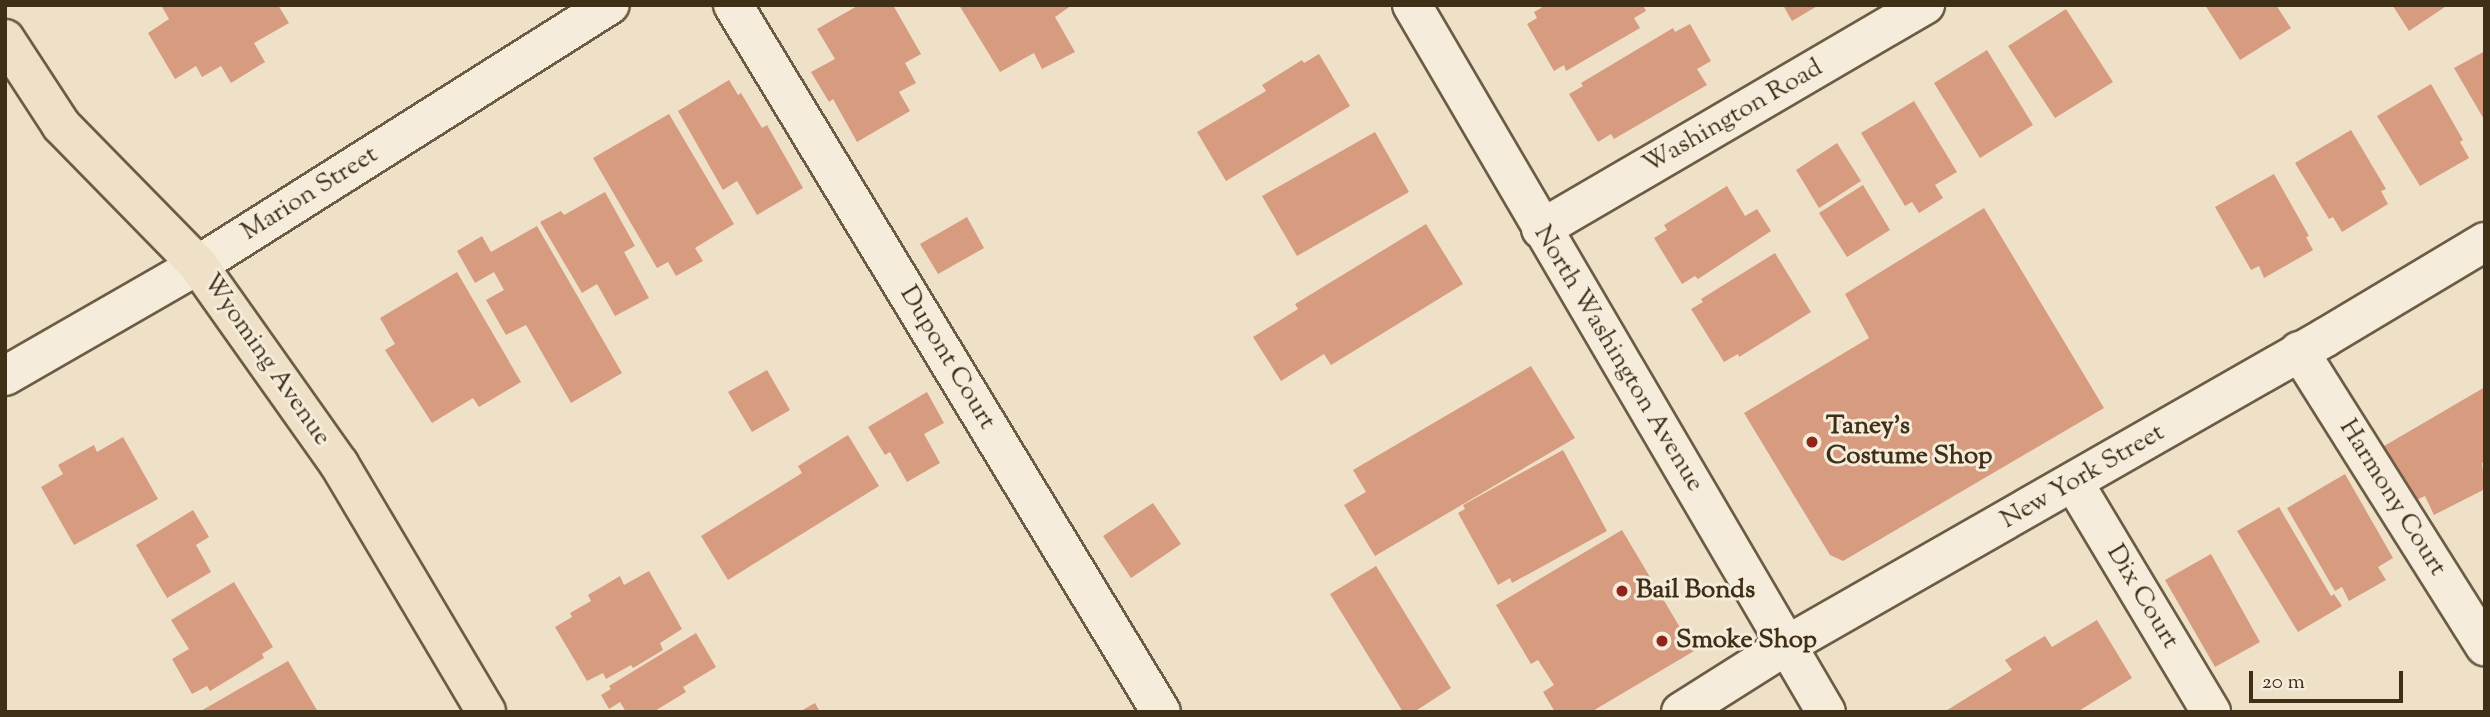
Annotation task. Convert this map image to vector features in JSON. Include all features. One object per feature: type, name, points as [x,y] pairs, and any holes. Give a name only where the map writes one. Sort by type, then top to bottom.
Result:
[{"type":"main road","name":"Wyoming Avenue","points":[[5,40],[61,125],[198,265],[339,464],[486,712]]},
{"type":"street","name":"Marion Street","points":[[5,376],[198,265],[610,5]]},
{"type":"street","name":"Dupont Court","points":[[733,5],[1161,712]]},
{"type":"street","name":"North Washington Avenue","points":[[1412,5],[1826,712]]},
{"type":"street","name":"Washington Road","points":[[1541,229],[1925,5]]},
{"type":"street","name":"New York Street","points":[[1681,712],[1787,645],[2074,483],[2485,242]]},
{"type":"street","name":"Harmony Court","points":[[2299,351],[2485,646]]},
{"type":"street","name":"Dix Court","points":[[2074,483],[2211,712]]},
{"type":"building","points":[[161,5],[278,5],[289,23],[254,43],[265,62],[231,83],[221,66],[202,77],[196,66],[175,79],[148,33],[169,19]]},
{"type":"building","points":[[859,5],[893,5],[921,54],[905,63],[916,83],[899,92],[910,111],[857,142],[833,99],[829,102],[811,72],[835,59],[817,29]]},
{"type":"building","points":[[959,5],[1072,5],[1055,17],[1075,52],[1042,69],[1034,53],[1000,72]]},
{"type":"building","points":[[1546,5],[1643,5],[1646,11],[1634,18],[1640,28],[1566,71],[1564,65],[1554,71],[1527,24],[1537,18],[1534,12]]},
{"type":"building","points":[[1783,5],[1819,5],[1792,21]]},
{"type":"building","points":[[2205,5],[2276,5],[2291,28],[2240,60]]},
{"type":"building","points":[[2394,5],[2448,5],[2409,31],[2393,6]]},
{"type":"building","points":[[2066,9],[2113,82],[2055,118],[2008,46]]},
{"type":"building","points":[[1690,24],[1711,61],[1697,69],[1707,85],[1614,139],[1611,134],[1598,142],[1569,94],[1583,86],[1581,83],[1673,28],[1675,32]]},
{"type":"building","points":[[1987,50],[2033,125],[1980,158],[1934,83]]},
{"type":"building","points":[[2485,51],[2485,121],[2454,68]]},
{"type":"building","points":[[1319,54],[1350,106],[1226,181],[1197,132],[1266,91],[1262,85],[1302,60],[1304,63]]},
{"type":"building","points":[[729,80],[738,95],[741,93],[762,128],[767,125],[803,188],[757,215],[737,181],[723,190],[678,111]]},
{"type":"building","points":[[2431,84],[2463,140],[2460,142],[2469,158],[2420,186],[2377,116]]},
{"type":"building","points":[[1914,101],[1957,172],[1935,185],[1943,198],[1919,213],[1912,202],[1905,206],[1861,133]]},
{"type":"building","points":[[669,114],[734,224],[695,248],[703,261],[676,276],[668,262],[657,268],[593,158]]},
{"type":"building","points":[[2351,130],[2386,189],[2381,191],[2388,204],[2342,232],[2333,217],[2329,219],[2295,163]]},
{"type":"building","points":[[1375,132],[1409,192],[1297,256],[1262,196]]},
{"type":"building","points":[[1837,143],[1861,181],[1819,208],[1796,170]]},
{"type":"building","points":[[2274,174],[2309,236],[2306,237],[2313,250],[2264,278],[2259,266],[2251,270],[2215,207]]},
{"type":"building","points":[[1863,185],[1890,230],[1847,257],[1819,213]]},
{"type":"building","points":[[1727,186],[1745,216],[1757,209],[1771,231],[1698,279],[1695,276],[1682,284],[1654,238],[1667,230],[1664,225]]},
{"type":"building","points":[[605,192],[635,246],[624,252],[649,298],[615,316],[597,284],[582,293],[540,222],[561,211],[564,215]]},
{"type":"building","points":[[1984,208],[2104,408],[1843,561],[1830,555],[1744,413],[1869,338],[1845,294]]},
{"type":"building","points":[[967,217],[984,248],[938,274],[920,244]]},
{"type":"building","points":[[1426,224],[1463,284],[1331,365],[1324,354],[1281,381],[1253,337],[1298,309],[1295,304]]},
{"type":"building","points":[[537,226],[622,373],[571,403],[526,325],[506,335],[486,300],[504,290],[494,272],[475,283],[457,251],[482,236],[491,252]]},
{"type":"building","points":[[1775,253],[1811,312],[1739,357],[1738,354],[1724,362],[1691,309],[1703,302],[1701,299]]},
{"type":"building","points":[[457,272],[521,382],[479,407],[473,398],[432,423],[385,350],[395,344],[380,318]]},
{"type":"building","points":[[1531,366],[1575,438],[1375,556],[1344,505],[1366,492],[1353,470]]},
{"type":"building","points":[[767,370],[790,410],[752,432],[728,392]]},
{"type":"building","points":[[2485,387],[2485,462],[2482,463],[2485,489],[2434,515],[2425,496],[2410,503],[2379,449]]},
{"type":"building","points":[[927,392],[944,423],[924,434],[940,463],[907,482],[890,452],[885,455],[868,427]]},
{"type":"building","points":[[848,435],[879,486],[728,580],[701,536],[802,473],[798,466]]},
{"type":"building","points":[[123,437],[158,499],[74,545],[41,487],[63,474],[58,465],[94,445],[97,452]]},
{"type":"building","points":[[1563,450],[1607,531],[1512,583],[1510,578],[1498,585],[1458,513],[1465,509],[1463,505]]},
{"type":"building","points":[[2345,474],[2393,558],[2378,567],[2386,580],[2349,601],[2342,587],[2335,591],[2287,508]]},
{"type":"building","points":[[1153,503],[1181,544],[1131,578],[1103,536]]},
{"type":"building","points":[[2279,507],[2331,596],[2334,594],[2342,606],[2298,632],[2237,531]]},
{"type":"building","points":[[193,510],[209,537],[196,545],[211,572],[167,598],[136,545]]},
{"type":"building","points":[[1622,530],[1694,651],[1591,712],[1555,712],[1543,692],[1554,685],[1538,660],[1531,664],[1496,605]]},
{"type":"building","points":[[2211,554],[2260,642],[2215,667],[2165,580]]},
{"type":"building","points":[[1376,566],[1451,688],[1414,712],[1403,712],[1330,594]]},
{"type":"building","points":[[649,571],[682,629],[660,643],[663,650],[633,668],[631,665],[606,679],[603,673],[587,681],[555,627],[572,617],[570,613],[591,601],[588,595],[620,576],[624,585]]},
{"type":"building","points":[[234,582],[273,647],[262,654],[264,658],[210,691],[207,686],[192,694],[172,659],[189,649],[171,620]]},
{"type":"building","points":[[2097,620],[2132,678],[2077,712],[1944,712],[2012,670],[2005,660],[2045,636],[2052,647]]},
{"type":"building","points":[[696,633],[716,667],[683,687],[686,692],[653,712],[626,712],[620,702],[609,709],[601,695],[611,689],[609,686]]},
{"type":"building","points":[[288,661],[318,712],[199,712]]},
{"type":"building","points":[[815,703],[820,712],[799,712]]},
{"type":"place","name":"Taney's Costume Shop","points":[[1812,442]]},
{"type":"place","name":"Bail Bonds","points":[[1622,591]]},
{"type":"place","name":"Smoke Shop","points":[[1662,641]]}]
